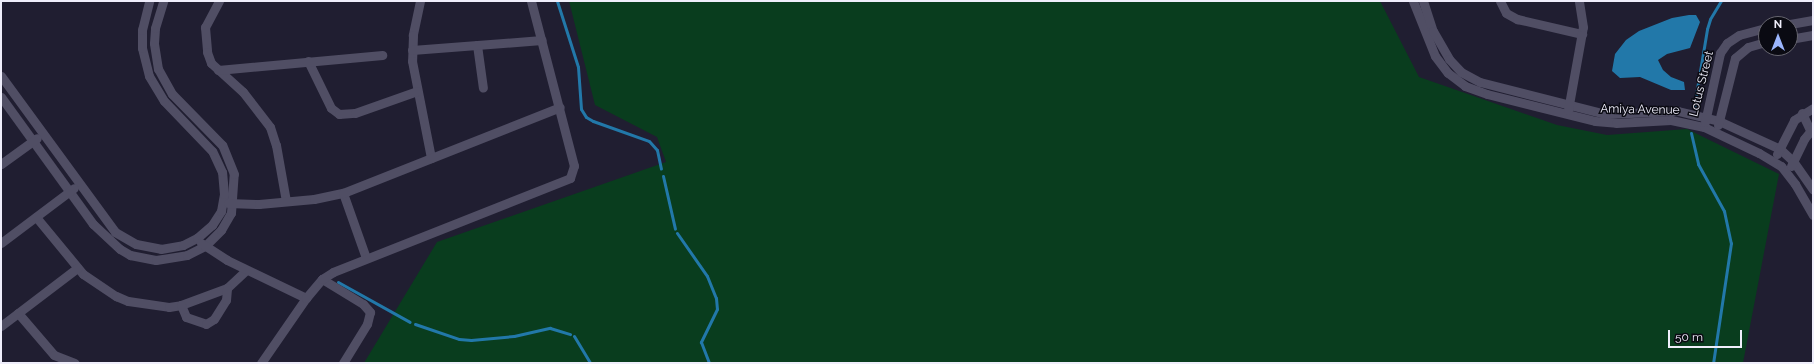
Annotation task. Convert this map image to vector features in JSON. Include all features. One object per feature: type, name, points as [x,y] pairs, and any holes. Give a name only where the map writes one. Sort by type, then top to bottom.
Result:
[{"type":"street","points":[[1,76],[108,224],[124,239],[161,249],[184,245],[197,238],[212,225],[222,202],[222,172],[212,151],[164,101],[149,76],[142,48],[142,30],[149,1]]},
{"type":"street","points":[[1,97],[32,142],[101,234],[130,255],[156,260],[173,259],[205,246],[214,239],[228,220],[233,203],[234,174],[222,145],[172,94],[158,69],[155,57],[155,28],[162,1]]},
{"type":"street","points":[[219,1],[205,27],[204,40],[211,63],[243,92],[270,127],[276,145],[286,202]]},
{"type":"street","points":[[420,1],[412,50],[417,91],[431,158]]},
{"type":"street","points":[[261,363],[306,298],[322,279],[366,258],[570,178],[574,166],[560,107],[530,1]]},
{"type":"street","name":"Amiya Avenue","points":[[1413,1],[1430,46],[1441,64],[1455,80],[1487,94],[1567,115],[1605,123],[1671,120],[1704,127],[1774,161],[1788,173],[1810,203],[1813,216]]},
{"type":"street","name":"Amiya Avenue","points":[[1423,1],[1438,42],[1449,60],[1461,72],[1489,86],[1606,114],[1671,110],[1706,116],[1719,120],[1780,149],[1793,161],[1813,190]]},
{"type":"street","points":[[1500,1],[1506,12],[1517,19],[1582,34]]},
{"type":"street","points":[[1567,115],[1582,34],[1583,20],[1579,1]]},
{"type":"street","points":[[1798,23],[1813,20]]},
{"type":"street","name":"Lotus Street","points":[[1704,127],[1720,53],[1733,38],[1749,31],[1758,29]]},
{"type":"street","points":[[1798,38],[1813,35]]},
{"type":"street","points":[[1733,38],[1740,52],[1748,47],[1758,44]]},
{"type":"street","points":[[412,50],[542,40]]},
{"type":"street","points":[[477,45],[483,88]]},
{"type":"street","name":"Lotus Street","points":[[1716,132],[1731,72],[1740,52]]},
{"type":"street","points":[[218,70],[382,55]]},
{"type":"street","points":[[308,61],[331,108],[338,117],[355,113],[417,91]]},
{"type":"street","points":[[222,202],[286,202],[343,193],[560,107]]},
{"type":"street","points":[[1774,161],[1794,120],[1802,113],[1813,108]]},
{"type":"street","points":[[1788,173],[1811,129],[1802,113]]},
{"type":"street","points":[[2,162],[43,134]]},
{"type":"street","points":[[1,243],[79,184]]},
{"type":"street","points":[[343,193],[366,258]]},
{"type":"street","points":[[36,217],[77,268],[100,286],[122,299],[146,304],[181,305],[227,288],[246,270]]},
{"type":"street","points":[[197,238],[205,246],[246,270],[306,298]]},
{"type":"street","points":[[1,326],[77,268]]},
{"type":"street","points":[[322,279],[363,304],[370,312],[367,324],[343,363]]},
{"type":"street","points":[[181,305],[186,317],[206,324],[214,319],[226,300],[227,288]]},
{"type":"street","points":[[18,313],[54,355],[75,363]]},
{"type":"green space","points":[[569,1],[1380,1],[1419,77],[1557,125],[1607,135],[1687,129],[1779,174],[1743,363],[364,363],[437,242],[666,162],[657,137],[595,105]]},
{"type":"water","points":[[1696,15],[1700,22],[1690,48],[1667,54],[1658,60],[1663,70],[1671,77],[1684,82],[1685,90],[1671,90],[1640,77],[1620,78],[1612,71],[1615,54],[1626,40],[1639,31],[1672,18]]},
{"type":"waterway","points":[[557,1],[578,67],[581,109],[586,117],[593,121],[649,141],[657,150],[661,169]]},
{"type":"waterway","points":[[1694,107],[1707,29],[1710,19],[1721,1]]},
{"type":"waterway","points":[[1691,133],[1698,164],[1724,211],[1731,243],[1713,363]]},
{"type":"waterway","points":[[663,176],[675,229]]},
{"type":"waterway","points":[[677,233],[707,276],[716,298],[717,309],[701,342],[709,363]]},
{"type":"waterway","points":[[338,282],[410,322]]},
{"type":"waterway","points":[[415,324],[459,339],[471,340],[514,336],[550,328],[570,334]]},
{"type":"waterway","points":[[574,336],[590,363]]}]
